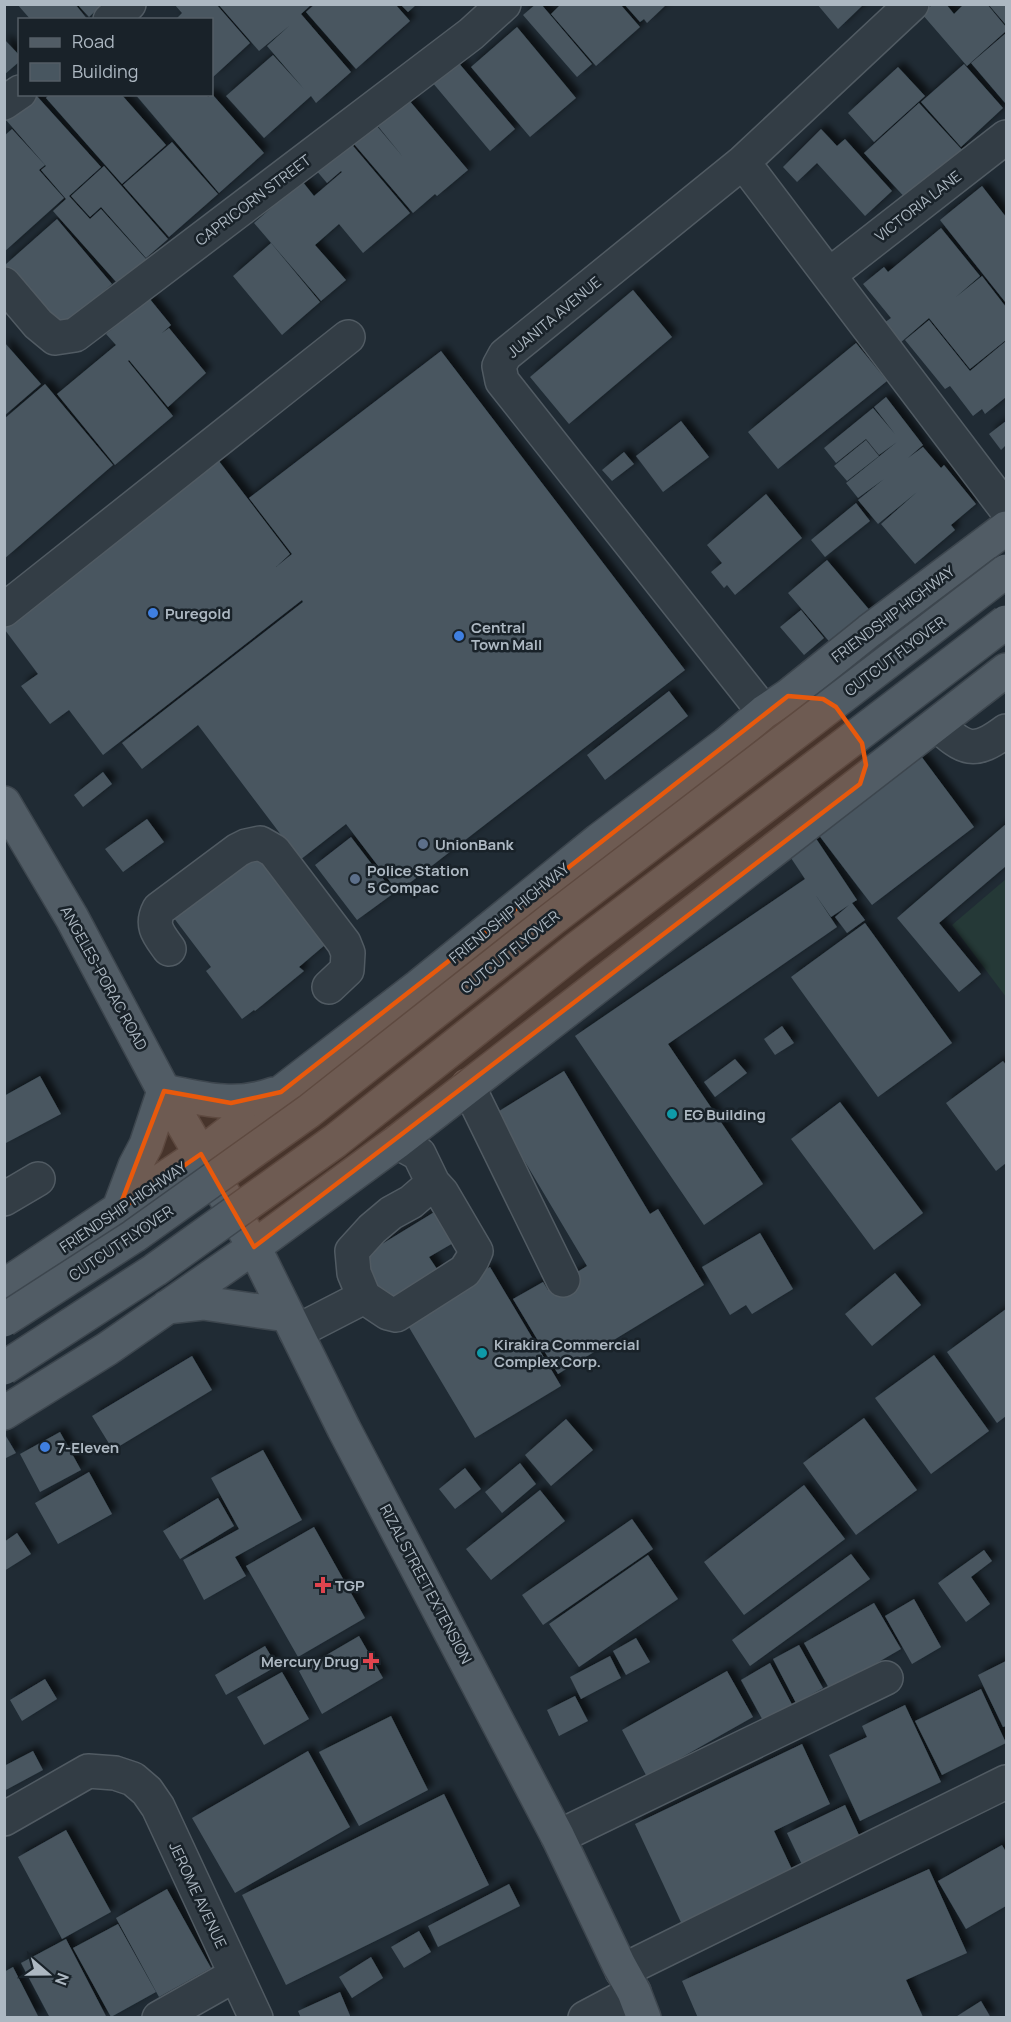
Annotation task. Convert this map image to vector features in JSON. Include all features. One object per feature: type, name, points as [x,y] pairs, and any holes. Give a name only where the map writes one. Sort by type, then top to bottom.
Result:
[{"type":"main road","name":"FRIENDSHIP HIGHWAY","points":[[4,1286],[201,1154],[419,986],[585,851],[726,744],[868,631],[1006,528]]},
{"type":"main road","name":"CUTCUT FLYOVER","points":[[4,1320],[134,1236],[309,1111],[552,919],[1006,571]]},
{"type":"main road","points":[[4,1368],[155,1270],[335,1141],[578,948],[1006,622]]},
{"type":"main road","points":[[4,1413],[167,1307],[254,1247],[397,1142],[1006,670]]},
{"type":"main road","points":[[776,704],[807,695],[823,699],[836,707],[862,743],[866,765],[860,784]]},
{"type":"main road","name":"ANGELES-PORAC ROAD","points":[[4,803],[72,918],[164,1091],[201,1154]]},
{"type":"main road","points":[[419,986],[415,1009],[423,1036],[441,1056],[477,1079]]},
{"type":"main road","points":[[118,1211],[135,1166],[146,1145],[164,1091],[231,1103],[258,1101],[281,1092]]},
{"type":"main road","name":"RIZAL STREET EXTENSION","points":[[201,1154],[254,1247],[344,1429],[558,1837],[633,1993]]},
{"type":"main road","points":[[167,1307],[203,1303],[291,1324]]},
{"type":"street","points":[[112,18],[129,4]]},
{"type":"street","name":"CAPRICORN STREET","points":[[4,284],[38,324],[55,338],[75,335],[471,34],[504,4]]},
{"type":"street","name":"JUANITA AVENUE","points":[[776,704],[502,381],[499,366],[506,355],[743,162],[912,4]]},
{"type":"street","points":[[4,104],[18,94]]},
{"type":"street","name":"VICTORIA LANE","points":[[829,275],[1006,137]]},
{"type":"street","points":[[743,162],[1006,509]]},
{"type":"street","points":[[4,610],[348,337]]},
{"type":"street","points":[[937,724],[962,745],[977,747],[990,743],[1006,731]]},
{"type":"street","points":[[169,949],[156,932],[154,925],[154,918],[159,909],[238,850],[260,843],[274,851],[344,943],[348,953],[347,970],[329,987]]},
{"type":"street","points":[[477,1079],[563,1280]]},
{"type":"street","points":[[397,1142],[419,1154],[432,1183],[442,1194],[476,1251],[465,1271],[396,1315],[388,1313],[364,1297],[354,1273],[352,1251],[372,1229],[391,1213],[411,1202],[432,1183]]},
{"type":"street","points":[[4,1199],[38,1179]]},
{"type":"street","points":[[291,1324],[364,1297]]},
{"type":"street","points":[[558,1837],[886,1678]]},
{"type":"street","name":"JEROME AVENUE","points":[[4,1818],[88,1771],[115,1773],[133,1779],[147,1791],[158,1807],[256,2018]]},
{"type":"street","points":[[585,2018],[1006,1782]]},
{"type":"street","points":[[159,2018],[235,1975]]},
{"type":"highlighted area","points":[[788,696],[823,699],[836,707],[862,743],[866,765],[860,784],[254,1247],[201,1154],[118,1211],[164,1091],[231,1103],[281,1092]]},
{"type":"green space","points":[[1006,879],[1006,997],[952,925]]},
{"type":"building","points":[[17,4],[75,4],[86,18],[29,18]]},
{"type":"building","points":[[77,4],[103,4],[89,17]]},
{"type":"building","points":[[174,4],[216,4],[250,43],[213,77],[213,18],[177,18],[182,13]]},
{"type":"building","points":[[218,4],[312,4],[301,14],[351,72],[316,103],[311,96],[264,138],[226,96],[273,55],[304,89],[267,46],[289,26],[259,51]]},
{"type":"building","points":[[315,4],[395,4],[410,21],[356,69],[306,12]]},
{"type":"building","points":[[536,4],[541,4],[592,64],[577,77],[523,15]]},
{"type":"building","points":[[561,4],[620,4],[640,27],[596,66],[551,14]]},
{"type":"building","points":[[624,4],[667,4],[647,23],[644,19],[640,22]]},
{"type":"building","points":[[817,4],[864,4],[838,29]]},
{"type":"building","points":[[933,4],[946,4],[954,14],[964,4],[987,4],[1006,27],[1006,31],[967,66],[922,14]]},
{"type":"building","points":[[988,4],[1006,4],[1006,25]]},
{"type":"building","points":[[401,5],[416,5],[408,12]]},
{"type":"building","points":[[517,27],[576,98],[530,137],[471,67]]},
{"type":"building","points":[[1006,33],[1006,104],[971,63]]},
{"type":"building","points":[[4,39],[18,54],[18,63],[4,75]]},
{"type":"building","points":[[457,61],[515,129],[490,151],[432,82]]},
{"type":"building","points":[[964,64],[1003,108],[961,147],[921,102]]},
{"type":"building","points":[[898,67],[925,96],[874,142],[848,113]]},
{"type":"building","points":[[213,95],[264,153],[219,193],[137,96],[208,97]]},
{"type":"building","points":[[33,96],[37,96],[101,167],[69,196],[90,219],[101,209],[146,259],[118,284],[53,211],[66,199],[41,170],[46,166],[6,120]]},
{"type":"building","points":[[48,96],[123,96],[166,145],[122,184],[46,98]]},
{"type":"building","points":[[408,99],[468,170],[413,213],[354,144],[376,125],[403,157],[377,125]]},
{"type":"building","points":[[919,103],[964,152],[909,202],[864,153]]},
{"type":"building","points":[[12,129],[45,165],[39,170],[64,198],[4,252],[4,136]]},
{"type":"building","points":[[821,129],[837,146],[845,139],[892,191],[865,216],[817,163],[797,182],[783,167]]},
{"type":"building","points":[[348,140],[410,213],[363,253],[339,224],[315,245],[346,280],[321,301],[254,223],[302,181],[314,196],[342,172],[327,183],[315,169]]},
{"type":"building","points":[[172,142],[218,194],[169,237],[123,185]]},
{"type":"building","points":[[104,166],[168,239],[146,258],[101,207],[90,217],[71,196]]},
{"type":"building","points":[[982,186],[1006,217],[1006,303],[940,220]]},
{"type":"building","points":[[57,219],[112,284],[61,329],[5,265]]},
{"type":"building","points":[[941,228],[980,276],[956,297],[982,276],[1006,307],[1006,340],[970,369],[929,318],[900,343],[884,323],[891,318],[863,284],[884,267],[888,272]]},
{"type":"building","points":[[271,243],[320,302],[282,335],[233,276]]},
{"type":"building","points":[[633,290],[672,337],[569,424],[530,377]]},
{"type":"building","points":[[149,298],[171,325],[162,333],[169,328],[206,373],[168,407],[128,361],[173,416],[115,465],[57,394],[116,345],[106,334]]},
{"type":"building","points":[[929,320],[970,371],[1006,341],[1006,397],[985,414],[982,409],[973,416],[950,386],[945,389],[905,340]]},
{"type":"building","points":[[4,342],[41,384],[4,416]]},
{"type":"building","points":[[856,343],[887,381],[778,469],[748,432]]},
{"type":"building","name":"Central Town Mall","points":[[441,351],[685,670],[398,892],[346,824],[300,860],[198,725],[142,769],[122,743],[303,602],[302,600],[103,755],[69,710],[50,724],[21,686],[38,674],[5,630],[5,624],[212,452],[290,554],[276,567],[292,554],[249,498]]},
{"type":"building","points":[[45,384],[113,465],[4,559],[4,419]]},
{"type":"building","points":[[886,397],[923,445],[908,458],[923,447],[941,468],[944,465],[976,504],[951,525],[955,530],[915,564],[881,524],[917,492],[878,524],[858,500],[884,479],[858,498],[846,483],[897,442],[879,455],[866,439],[836,463],[824,448],[873,408],[895,434],[874,407]]},
{"type":"building","points":[[681,421],[709,457],[663,492],[636,456]]},
{"type":"building","points":[[1006,421],[1006,445],[1001,450],[989,434]]},
{"type":"building","points":[[866,440],[879,456],[847,481],[834,466]]},
{"type":"building","points":[[624,452],[634,464],[612,481],[602,470]]},
{"type":"building","points":[[766,494],[802,538],[735,595],[727,585],[724,588],[711,572],[722,563],[707,545]]},
{"type":"building","points":[[856,503],[870,521],[825,557],[811,540]]},
{"type":"building","points":[[827,560],[872,613],[833,646],[788,593]]},
{"type":"building","points":[[801,610],[824,638],[804,655],[780,627]]},
{"type":"building","points":[[669,691],[688,716],[605,780],[587,755]]},
{"type":"building","points":[[921,756],[974,827],[872,905],[818,834]]},
{"type":"building","points":[[103,772],[112,784],[83,807],[74,795]]},
{"type":"building","points":[[147,819],[164,842],[123,872],[105,849]]},
{"type":"building","points":[[1006,824],[1006,866],[939,923],[981,974],[959,992],[897,918]]},
{"type":"building","name":"Police Station 5 Compac","points":[[351,837],[394,893],[357,920],[315,865]]},
{"type":"building","name":"EG Building","points":[[815,837],[857,900],[852,903],[865,920],[847,933],[835,917],[849,905],[831,917],[815,894],[837,927],[668,1044],[763,1184],[704,1225],[575,1036],[805,879],[789,855]]},
{"type":"building","points":[[262,850],[332,939],[299,967],[304,971],[242,1019],[206,971],[211,967],[167,909]]},
{"type":"building","points":[[865,923],[952,1043],[878,1097],[791,977]]},
{"type":"building","points":[[782,1026],[794,1043],[775,1055],[764,1039]]},
{"type":"building","points":[[735,1059],[747,1073],[715,1097],[704,1082]]},
{"type":"building","points":[[1003,1061],[1006,1065],[1006,1163],[996,1171],[946,1103]]},
{"type":"building","points":[[564,1071],[650,1214],[658,1209],[704,1285],[558,1374],[513,1299],[543,1282],[548,1290],[587,1266],[496,1113]]},
{"type":"building","points":[[40,1076],[61,1114],[4,1144],[4,1096]]},
{"type":"building","points":[[840,1102],[923,1213],[874,1250],[791,1139]]},
{"type":"building","points":[[436,1211],[455,1242],[429,1257],[441,1275],[389,1306],[359,1258]]},
{"type":"building","points":[[760,1233],[793,1289],[752,1314],[746,1305],[730,1315],[702,1267]]},
{"type":"building","name":"Kirakira Commercial Complex Corp.","points":[[490,1267],[561,1386],[475,1438],[404,1319]]},
{"type":"building","points":[[895,1273],[921,1305],[872,1346],[845,1314]]},
{"type":"building","points":[[1006,1309],[1006,1416],[997,1423],[947,1352]]},
{"type":"building","points":[[934,1355],[989,1431],[931,1474],[875,1398]]},
{"type":"building","points":[[192,1356],[212,1390],[113,1450],[92,1416]]},
{"type":"building","points":[[864,1418],[917,1490],[856,1535],[803,1463]]},
{"type":"building","points":[[566,1419],[593,1450],[551,1486],[525,1455]]},
{"type":"building","points":[[60,1432],[81,1470],[40,1492],[20,1454]]},
{"type":"building","points":[[4,1433],[16,1453],[4,1459]]},
{"type":"building","points":[[263,1450],[302,1520],[235,1557],[246,1576],[204,1600],[183,1560],[239,1529],[211,1478]]},
{"type":"building","points":[[520,1463],[536,1484],[502,1513],[485,1492]]},
{"type":"building","points":[[465,1468],[481,1489],[455,1509],[439,1489]]},
{"type":"building","points":[[89,1472],[112,1514],[58,1544],[35,1503]]},
{"type":"building","points":[[804,1485],[845,1539],[744,1615],[704,1562]]},
{"type":"building","points":[[540,1490],[565,1521],[491,1580],[466,1549]]},
{"type":"building","points":[[218,1498],[234,1526],[180,1559],[163,1531]]},
{"type":"building","points":[[632,1519],[653,1549],[543,1625],[522,1595]]},
{"type":"building","points":[[314,1527],[365,1618],[298,1657],[246,1566]]},
{"type":"building","points":[[17,1533],[31,1554],[4,1571],[4,1542]]},
{"type":"building","points":[[984,1550],[992,1561],[971,1577],[990,1604],[966,1622],[938,1583]]},
{"type":"building","points":[[851,1554],[870,1579],[750,1666],[732,1640]]},
{"type":"building","points":[[648,1555],[678,1599],[579,1667],[549,1624]]},
{"type":"building","points":[[914,1599],[941,1647],[912,1664],[885,1616]]},
{"type":"building","points":[[874,1603],[901,1649],[830,1690],[804,1643]]},
{"type":"building","points":[[359,1636],[383,1678],[322,1714],[299,1671]]},
{"type":"building","points":[[636,1638],[650,1662],[626,1675],[613,1651]]},
{"type":"building","points":[[799,1645],[823,1688],[796,1703],[773,1659]]},
{"type":"building","points":[[265,1646],[277,1666],[226,1695],[215,1675]]},
{"type":"building","points":[[610,1656],[621,1678],[581,1699],[570,1677]]},
{"type":"building","points":[[1006,1661],[1006,1726],[1003,1727],[978,1675]]},
{"type":"building","points":[[770,1663],[796,1712],[767,1728],[741,1680]]},
{"type":"building","points":[[727,1671],[753,1717],[647,1777],[622,1730]]},
{"type":"building","points":[[282,1672],[309,1719],[264,1745],[237,1697]]},
{"type":"building","points":[[45,1679],[57,1699],[22,1721],[10,1700]]},
{"type":"building","points":[[981,1689],[1006,1743],[942,1775],[915,1721]]},
{"type":"building","points":[[575,1696],[588,1721],[559,1736],[547,1710]]},
{"type":"building","points":[[905,1705],[941,1782],[860,1821],[829,1755],[867,1737],[862,1726]]},
{"type":"building","points":[[391,1716],[428,1790],[359,1826],[319,1752]]},
{"type":"building","points":[[802,1744],[830,1804],[774,1831],[797,1880],[686,1933],[635,1824]]},
{"type":"building","points":[[33,1751],[43,1770],[4,1791],[4,1766]]},
{"type":"building","points":[[308,1751],[350,1827],[235,1893],[192,1818]]},
{"type":"building","points":[[444,1794],[489,1885],[286,1985],[242,1895]]},
{"type":"building","points":[[845,1805],[865,1848],[807,1875],[787,1833]]},
{"type":"building","points":[[66,1830],[111,1912],[62,1939],[18,1857]]},
{"type":"building","points":[[1002,1845],[1006,1852],[1006,1906],[966,1929],[938,1881]]},
{"type":"building","points":[[929,1869],[967,1953],[906,1980],[923,2017],[698,2018],[682,1981]]},
{"type":"building","points":[[509,1884],[520,1906],[438,1947],[428,1926]]},
{"type":"building","points":[[167,1889],[211,1968],[159,1997],[116,1918]]},
{"type":"building","points":[[118,1924],[156,1992],[111,2017],[73,1948]]},
{"type":"building","points":[[419,1931],[431,1952],[404,1968],[391,1947]]},
{"type":"building","points":[[66,1939],[107,2018],[50,2018],[21,1963]]},
{"type":"building","points":[[371,1957],[383,1978],[352,1998],[339,1977]]},
{"type":"building","points":[[13,1967],[39,2018],[4,2018],[4,1972]]},
{"type":"building","points":[[340,1992],[351,2018],[301,2018],[298,2011]]},
{"type":"building","points":[[981,2001],[991,2018],[954,2018]]},
{"type":"place","name":"Puregold","points":[[153,613]]},
{"type":"place","name":"Central Town Mall","points":[[459,636]]},
{"type":"place","name":"UnionBank","points":[[423,844]]},
{"type":"place","name":"Police Station 5 Compac","points":[[355,879]]},
{"type":"place","name":"EG Building","points":[[672,1114]]},
{"type":"place","name":"Kirakira Commercial Complex Corp.","points":[[482,1353]]},
{"type":"place","name":"7-Eleven","points":[[45,1447]]},
{"type":"place","name":"TGP","points":[[323,1585]]},
{"type":"place","name":"Mercury Drug","points":[[371,1661]]}]
